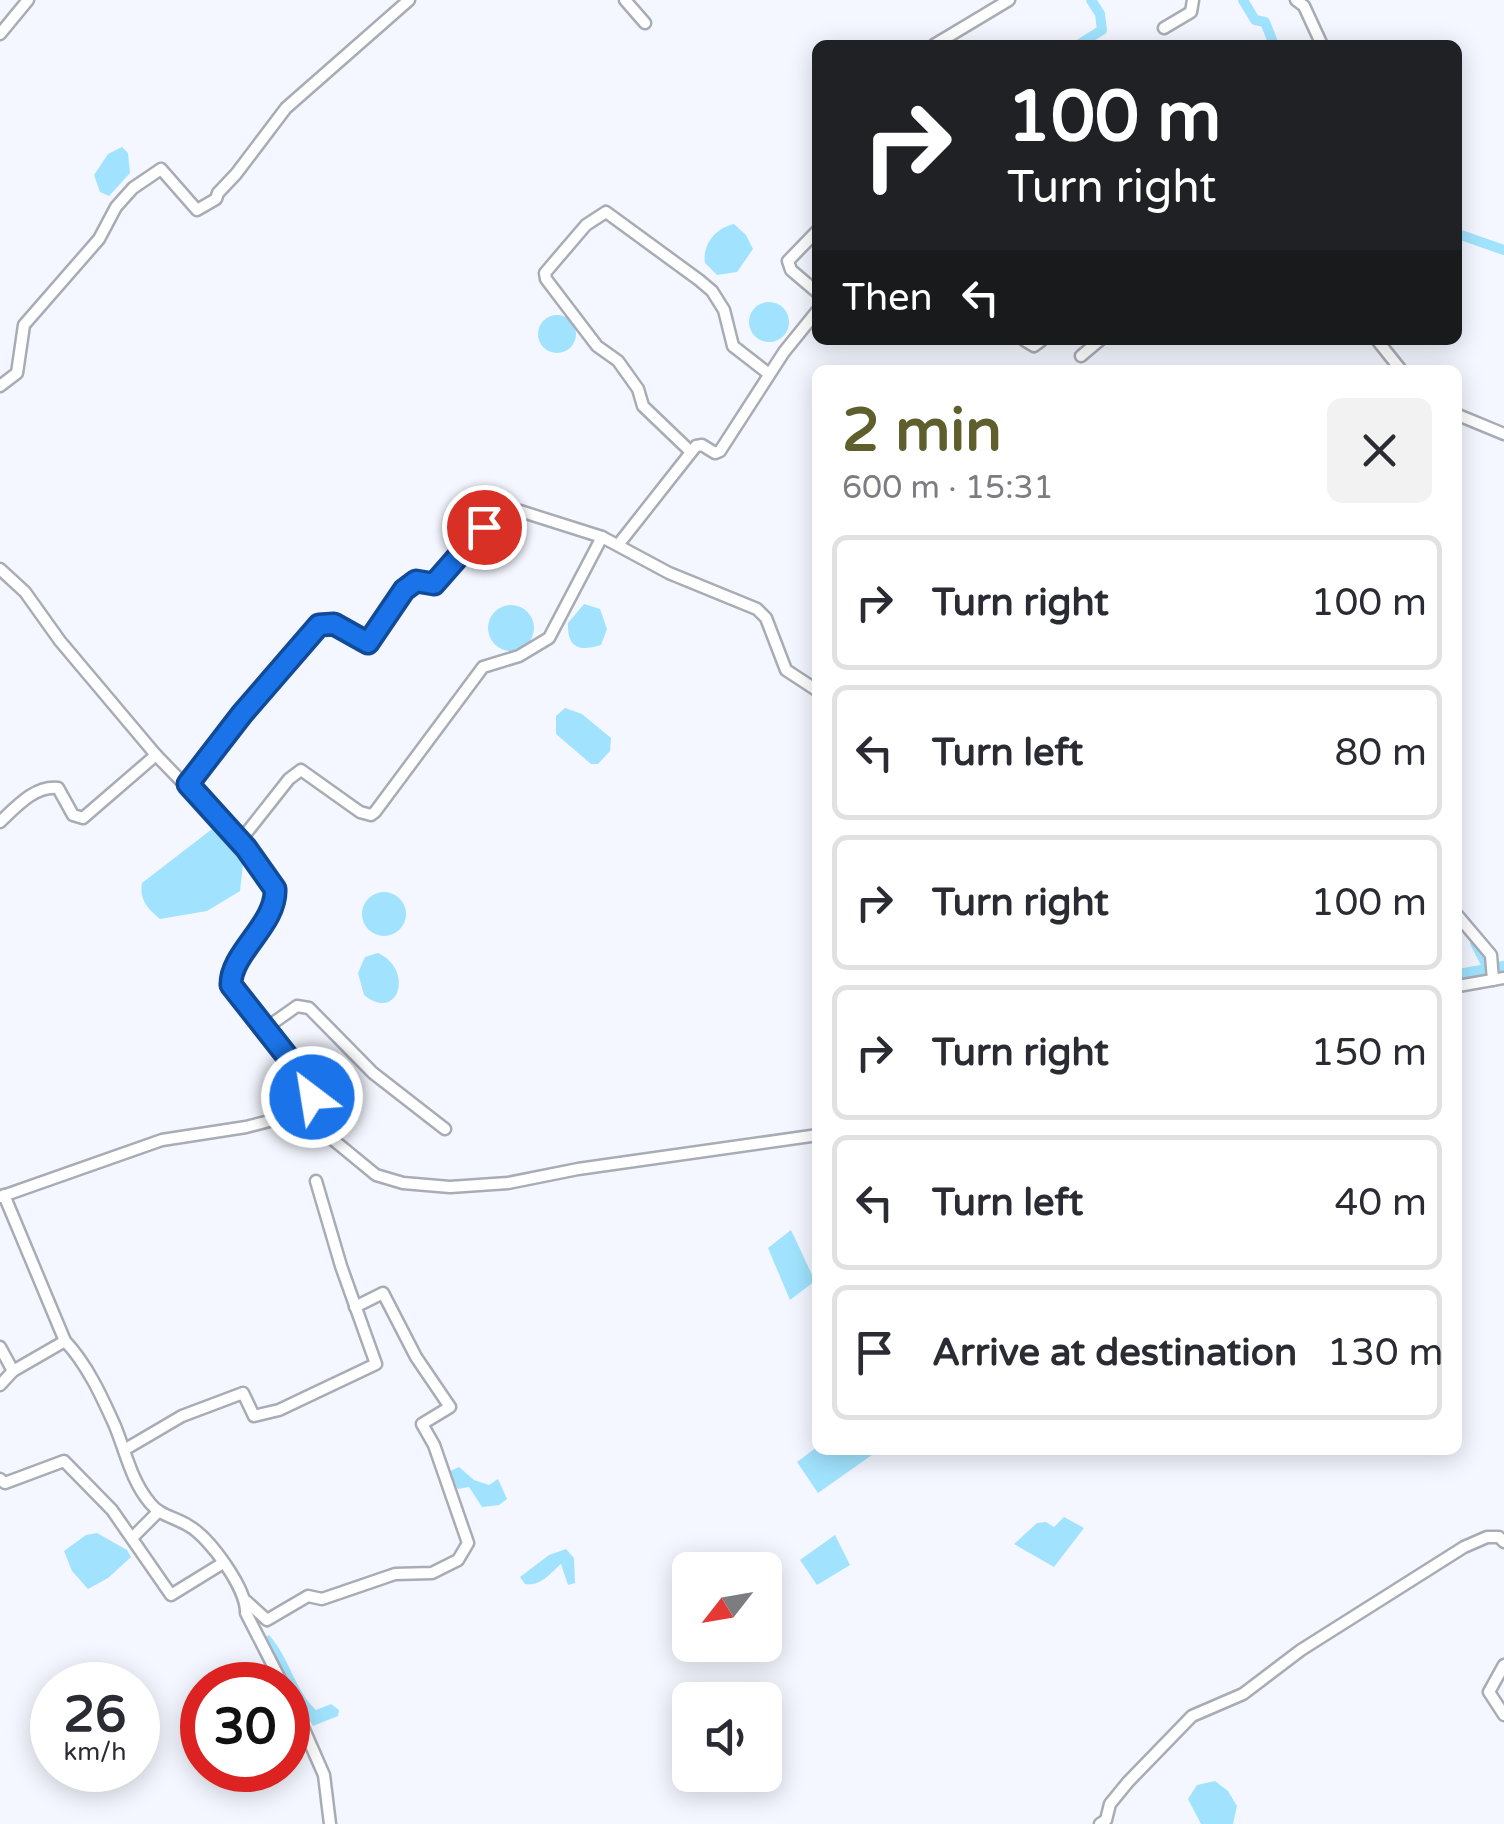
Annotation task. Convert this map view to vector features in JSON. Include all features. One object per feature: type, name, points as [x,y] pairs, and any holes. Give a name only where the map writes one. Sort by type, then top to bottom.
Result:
[{"type":"street","points":[[0,34],[28,0]]},
{"type":"street","points":[[0,386],[17,373],[24,324],[99,239],[116,207],[134,188],[160,169],[197,210],[204,208],[216,199],[286,108],[409,0]]},
{"type":"street","points":[[625,0],[645,24]]},
{"type":"street","points":[[942,40],[1009,0]]},
{"type":"street","points":[[1164,28],[1191,12],[1193,0]]},
{"type":"street","points":[[1296,0],[1304,6],[1320,40]]},
{"type":"street","points":[[691,452],[643,406],[638,389],[618,361],[596,346],[546,280],[545,272],[586,226],[606,212],[699,280],[724,310],[733,346],[769,374]]},
{"type":"street","points":[[812,236],[788,263],[812,286]]},
{"type":"street","points":[[618,545],[691,452],[702,445],[719,452],[769,374],[812,318]]},
{"type":"street","points":[[1081,356],[1094,345]]},
{"type":"street","points":[[1462,418],[1504,434]]},
{"type":"street","points":[[188,784],[319,625],[334,624],[368,643],[413,583],[418,580],[434,584],[479,529],[495,528],[520,511],[602,537],[669,574],[758,609],[766,618],[786,670],[812,687]]},
{"type":"street","points":[[240,841],[289,779],[301,770],[360,812],[375,812],[483,667],[519,656],[549,638],[602,537]]},
{"type":"street","points":[[0,569],[25,592],[60,641],[156,755],[188,784],[264,872],[276,894],[271,909],[232,972],[231,985],[302,1076],[312,1097],[307,1115]]},
{"type":"street","points":[[0,822],[47,786],[58,788],[73,815],[83,818],[156,755]]},
{"type":"street","points":[[1462,921],[1491,955],[1499,979],[1462,985]]},
{"type":"street","points":[[266,1028],[297,1006],[309,1008],[374,1073],[445,1129]]},
{"type":"street","points":[[355,1307],[384,1293],[416,1358],[450,1407],[422,1424],[434,1444],[468,1544],[458,1560],[432,1573],[395,1574],[322,1598],[308,1596],[266,1620],[246,1601],[222,1563],[191,1527],[158,1512],[134,1481],[124,1450],[79,1356],[64,1341],[2,1196],[162,1140],[289,1116],[307,1115],[376,1175],[404,1183],[450,1187],[508,1183],[707,1149],[812,1136]]},
{"type":"street","points":[[124,1450],[182,1416],[243,1393],[254,1416],[278,1410],[376,1364],[316,1182]]},
{"type":"street","points":[[0,1385],[14,1371],[64,1341]]},
{"type":"street","points":[[0,1347],[14,1371]]},
{"type":"street","points":[[0,1478],[4,1483],[64,1461],[92,1487],[172,1595],[222,1563]]},
{"type":"street","points":[[132,1538],[158,1512]]},
{"type":"street","points":[[1105,1823],[1110,1804],[1192,1716],[1243,1694],[1301,1650],[1464,1547],[1488,1537],[1499,1537],[1504,1542]]},
{"type":"street","points":[[246,1601],[246,1613],[272,1662]]},
{"type":"street","points":[[1504,1665],[1488,1692],[1504,1715]]},
{"type":"street","points":[[310,1743],[324,1775],[330,1824]]},
{"type":"water","points":[[122,147],[128,153],[130,173],[109,196],[100,192],[94,175],[108,154]]},
{"type":"water","points":[[734,224],[753,249],[737,272],[717,275],[705,263],[708,243],[716,233]]},
{"type":"water","points":[[769,302],[783,308],[789,322],[783,336],[769,342],[755,336],[749,322],[755,308]]},
{"type":"water","points":[[557,315],[571,320],[576,334],[571,348],[557,353],[543,348],[538,334],[543,320]]},
{"type":"water","points":[[584,604],[600,609],[607,629],[601,645],[581,648],[572,643],[568,623]]},
{"type":"water","points":[[511,605],[527,612],[534,628],[527,644],[511,651],[495,644],[488,628],[495,612]]},
{"type":"water","points":[[565,708],[582,714],[611,738],[610,751],[598,764],[591,764],[556,734],[556,716]]},
{"type":"water","points":[[216,826],[244,855],[240,891],[207,911],[160,919],[145,904],[142,883]]},
{"type":"water","points":[[384,892],[400,898],[406,914],[400,930],[384,936],[368,930],[362,914],[368,898]]},
{"type":"water","points":[[378,953],[389,961],[399,981],[398,991],[386,1003],[364,995],[358,973],[365,957]]},
{"type":"water","points":[[791,1230],[812,1275],[812,1283],[790,1300],[768,1248]]},
{"type":"water","points":[[812,1451],[812,1455],[872,1455],[818,1493],[797,1462]]},
{"type":"water","points":[[459,1467],[474,1480],[489,1485],[498,1479],[507,1499],[499,1505],[482,1507],[469,1487],[458,1489],[448,1472]]},
{"type":"water","points":[[1064,1517],[1084,1528],[1054,1567],[1014,1544],[1037,1523],[1046,1522],[1054,1527]]},
{"type":"water","points":[[97,1533],[127,1550],[131,1557],[108,1578],[88,1589],[72,1571],[64,1551],[86,1535]]},
{"type":"water","points":[[835,1535],[850,1565],[817,1585],[800,1560]]},
{"type":"water","points":[[566,1549],[574,1558],[575,1583],[568,1585],[561,1564],[541,1581],[525,1584],[520,1577],[549,1555]]},
{"type":"water","points":[[269,1635],[286,1662],[276,1662],[264,1638]]},
{"type":"water","points":[[310,1704],[316,1710],[331,1704],[339,1710],[338,1716],[313,1726]]},
{"type":"water","points":[[1215,1781],[1228,1791],[1237,1806],[1233,1824],[1201,1824],[1188,1799],[1197,1785]]},
{"type":"waterway","points":[[1086,40],[1102,30],[1100,14],[1091,0]]},
{"type":"waterway","points":[[1243,0],[1255,20],[1265,22],[1272,40]]},
{"type":"waterway","points":[[1462,235],[1504,250]]},
{"type":"waterway","points":[[1475,943],[1488,968]]},
{"type":"waterway","points":[[1462,973],[1504,966]]},
{"type":"route","points":[[312,1097],[294,1065],[231,985],[232,972],[271,909],[275,889],[246,848],[188,784],[319,625],[334,624],[368,643],[404,590],[418,580],[434,584],[484,527]]}]
